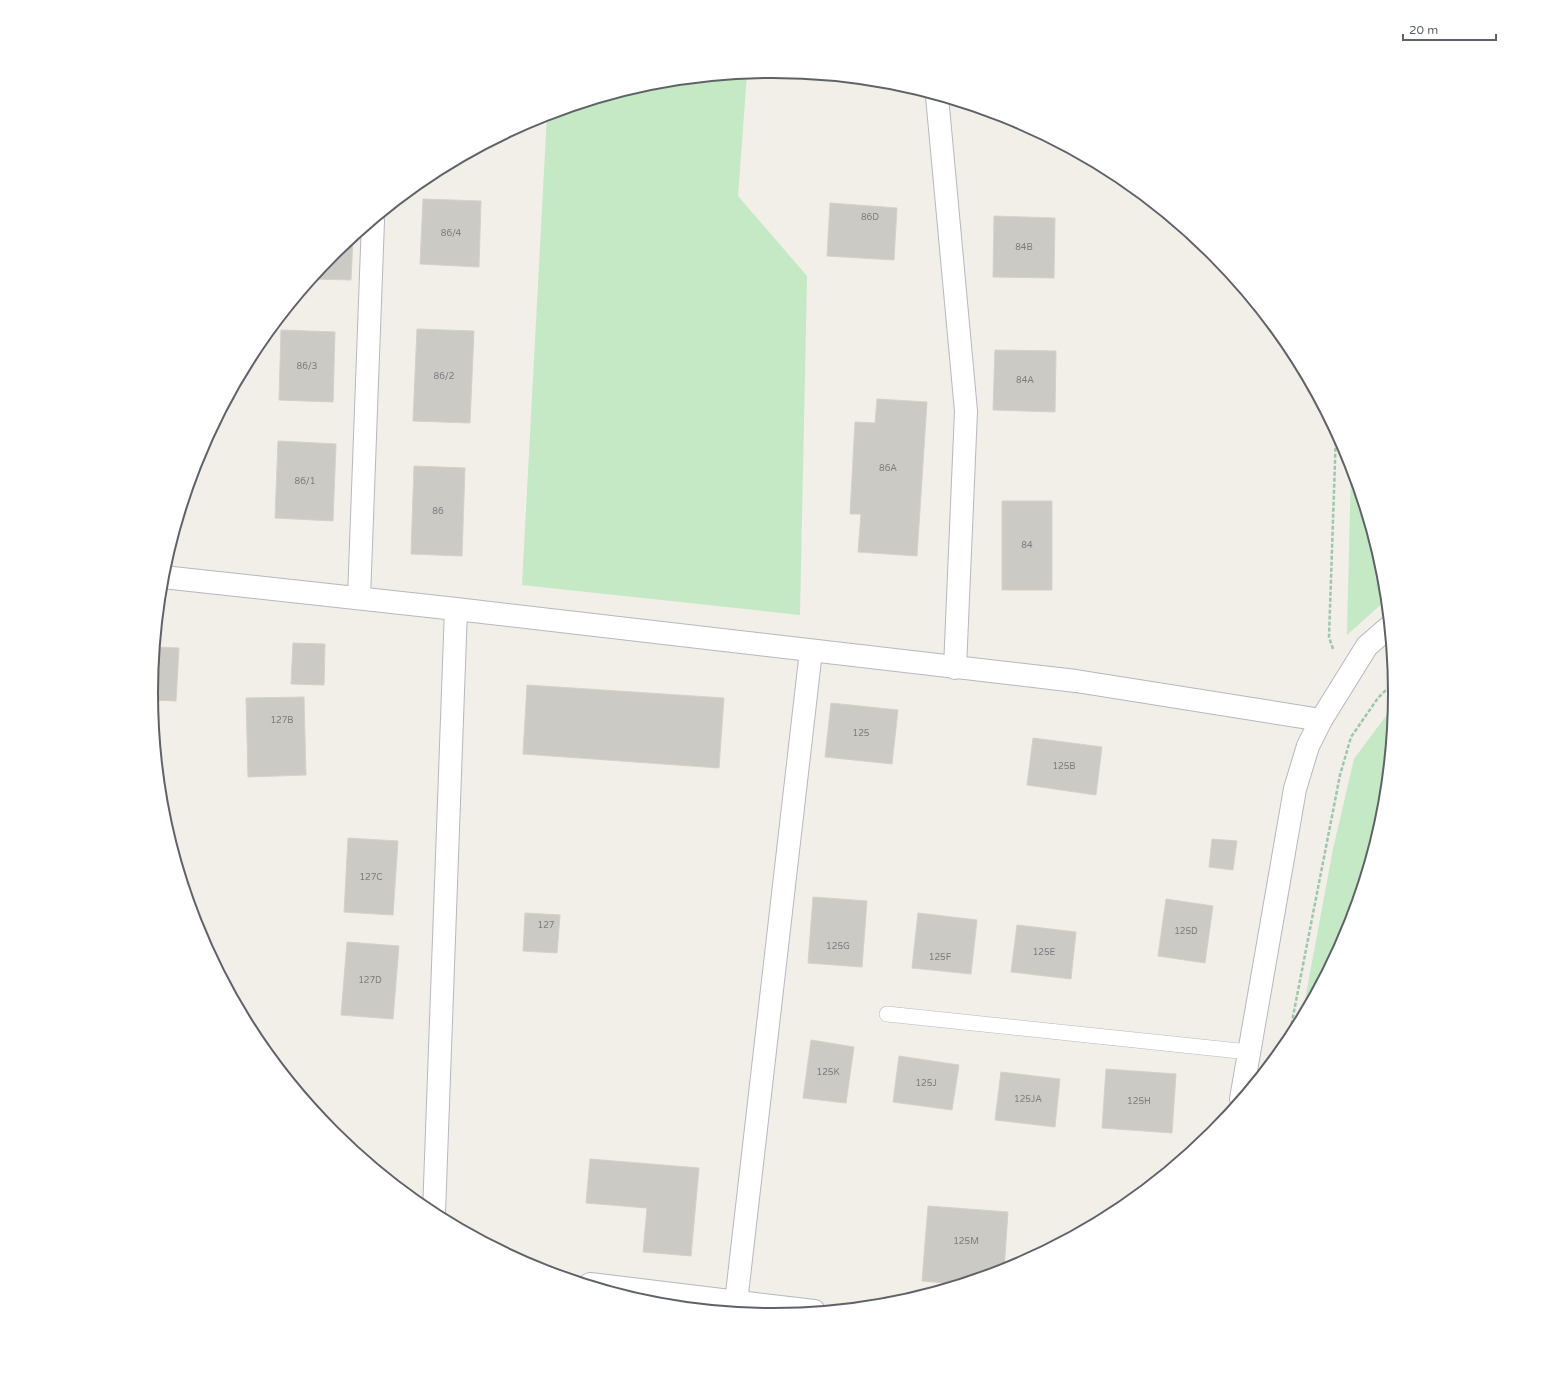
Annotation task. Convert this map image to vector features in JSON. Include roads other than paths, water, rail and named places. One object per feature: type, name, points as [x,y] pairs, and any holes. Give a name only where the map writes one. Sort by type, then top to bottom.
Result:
[{"type":"street","points":[[937,100],[966,411],[955,668]]},
{"type":"street","points":[[359,598],[373,227]]},
{"type":"street","points":[[169,578],[456,609],[1076,681],[1320,720]]},
{"type":"street","points":[[434,1205],[456,609]]},
{"type":"street","points":[[1243,1089],[1295,789],[1308,746],[1320,720],[1367,646],[1385,631]]},
{"type":"street","points":[[735,1306],[811,650]]},
{"type":"street","points":[[623,1289],[735,1306],[762,1308]]},
{"type":"lane","points":[[887,1014],[1249,1052]]}]
